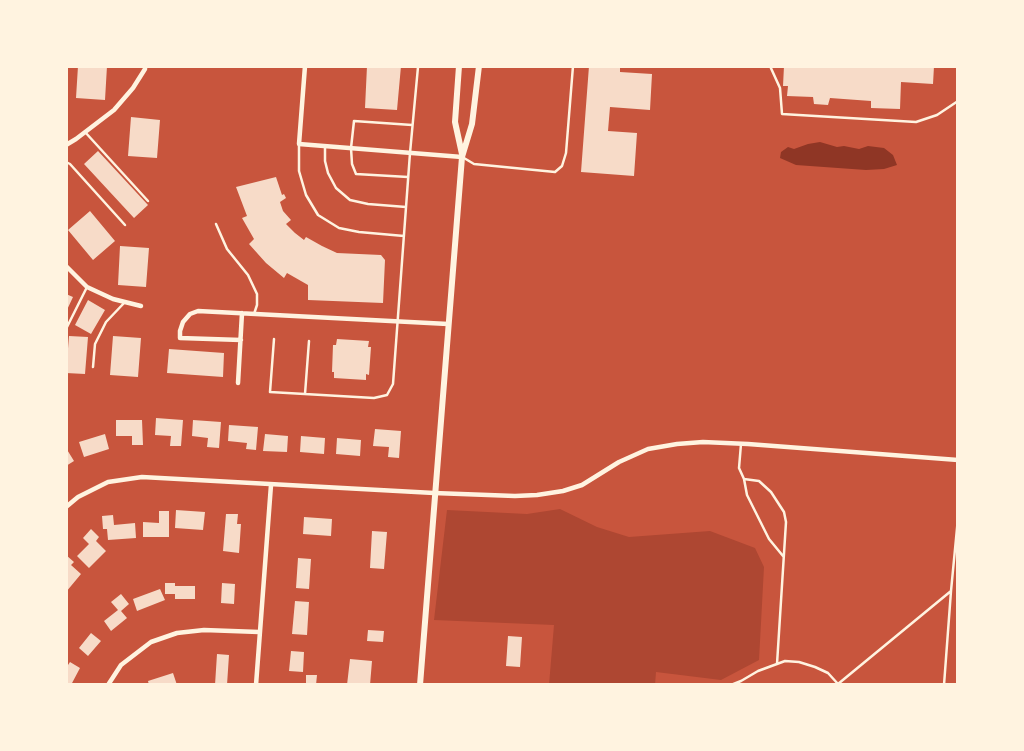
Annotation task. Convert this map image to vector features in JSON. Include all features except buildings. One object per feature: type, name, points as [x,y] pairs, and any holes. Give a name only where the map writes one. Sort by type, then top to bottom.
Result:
[{"type":"main road","points":[[459,66],[455,122],[462,157]]},
{"type":"main road","points":[[420,685],[462,157],[472,124],[479,66]]},
{"type":"street","points":[[66,145],[114,110],[133,88],[146,66]]},
{"type":"street","points":[[305,66],[299,144],[462,157]]},
{"type":"street","points":[[66,266],[87,287],[113,299],[141,306]]},
{"type":"street","points":[[241,340],[180,338],[180,331],[183,322],[190,314],[198,311],[448,324]]},
{"type":"street","points":[[238,383],[242,313]]},
{"type":"street","points":[[66,507],[78,498],[108,482],[142,478],[434,493],[537,495],[563,491],[582,485],[619,462],[648,449],[703,442],[958,460]]},
{"type":"street","points":[[256,685],[271,485]]},
{"type":"street","points":[[108,685],[121,665],[151,642],[177,633],[204,630],[259,632]]},
{"type":"lane","points":[[462,157],[474,164],[555,172],[562,166],[566,153],[574,66]]},
{"type":"lane","points":[[770,66],[780,88],[782,114],[916,122],[937,115],[958,101]]},
{"type":"lane","points":[[274,339],[270,392],[374,398],[387,396],[393,384],[418,67]]},
{"type":"lane","points":[[408,177],[356,174],[352,164],[351,148],[354,121],[412,125]]},
{"type":"lane","points":[[85,132],[148,201]]},
{"type":"lane","points":[[299,144],[299,171],[306,195],[318,215],[339,228],[404,236]]},
{"type":"lane","points":[[326,146],[325,160],[328,173],[336,188],[350,200],[368,204],[406,207]]},
{"type":"lane","points":[[66,162],[70,164],[125,225]]},
{"type":"lane","points":[[216,224],[227,249],[248,275],[257,294],[257,305],[254,314]]},
{"type":"lane","points":[[66,330],[87,287]]},
{"type":"lane","points":[[93,367],[95,344],[106,322],[124,302]]},
{"type":"lane","points":[[305,394],[309,341]]},
{"type":"lane","points":[[741,444],[739,468],[744,479],[747,495],[769,539],[784,556]]},
{"type":"lane","points":[[744,479],[760,481],[771,492],[784,512],[786,522],[777,664]]},
{"type":"lane","points":[[944,685],[958,518]]},
{"type":"lane","points":[[731,685],[758,671],[785,662],[799,662],[815,667],[828,673],[839,684],[951,591]]},
{"type":"shaded area","points":[[820,142],[837,147],[844,146],[859,149],[868,146],[884,148],[893,155],[897,165],[884,169],[866,170],[796,165],[780,158],[781,152],[788,147],[794,149]]},
{"type":"shaded area","points":[[560,509],[597,527],[629,537],[710,531],[755,548],[764,567],[759,660],[721,680],[656,672],[655,685],[549,685],[554,625],[434,620],[447,510],[527,514]]}]
